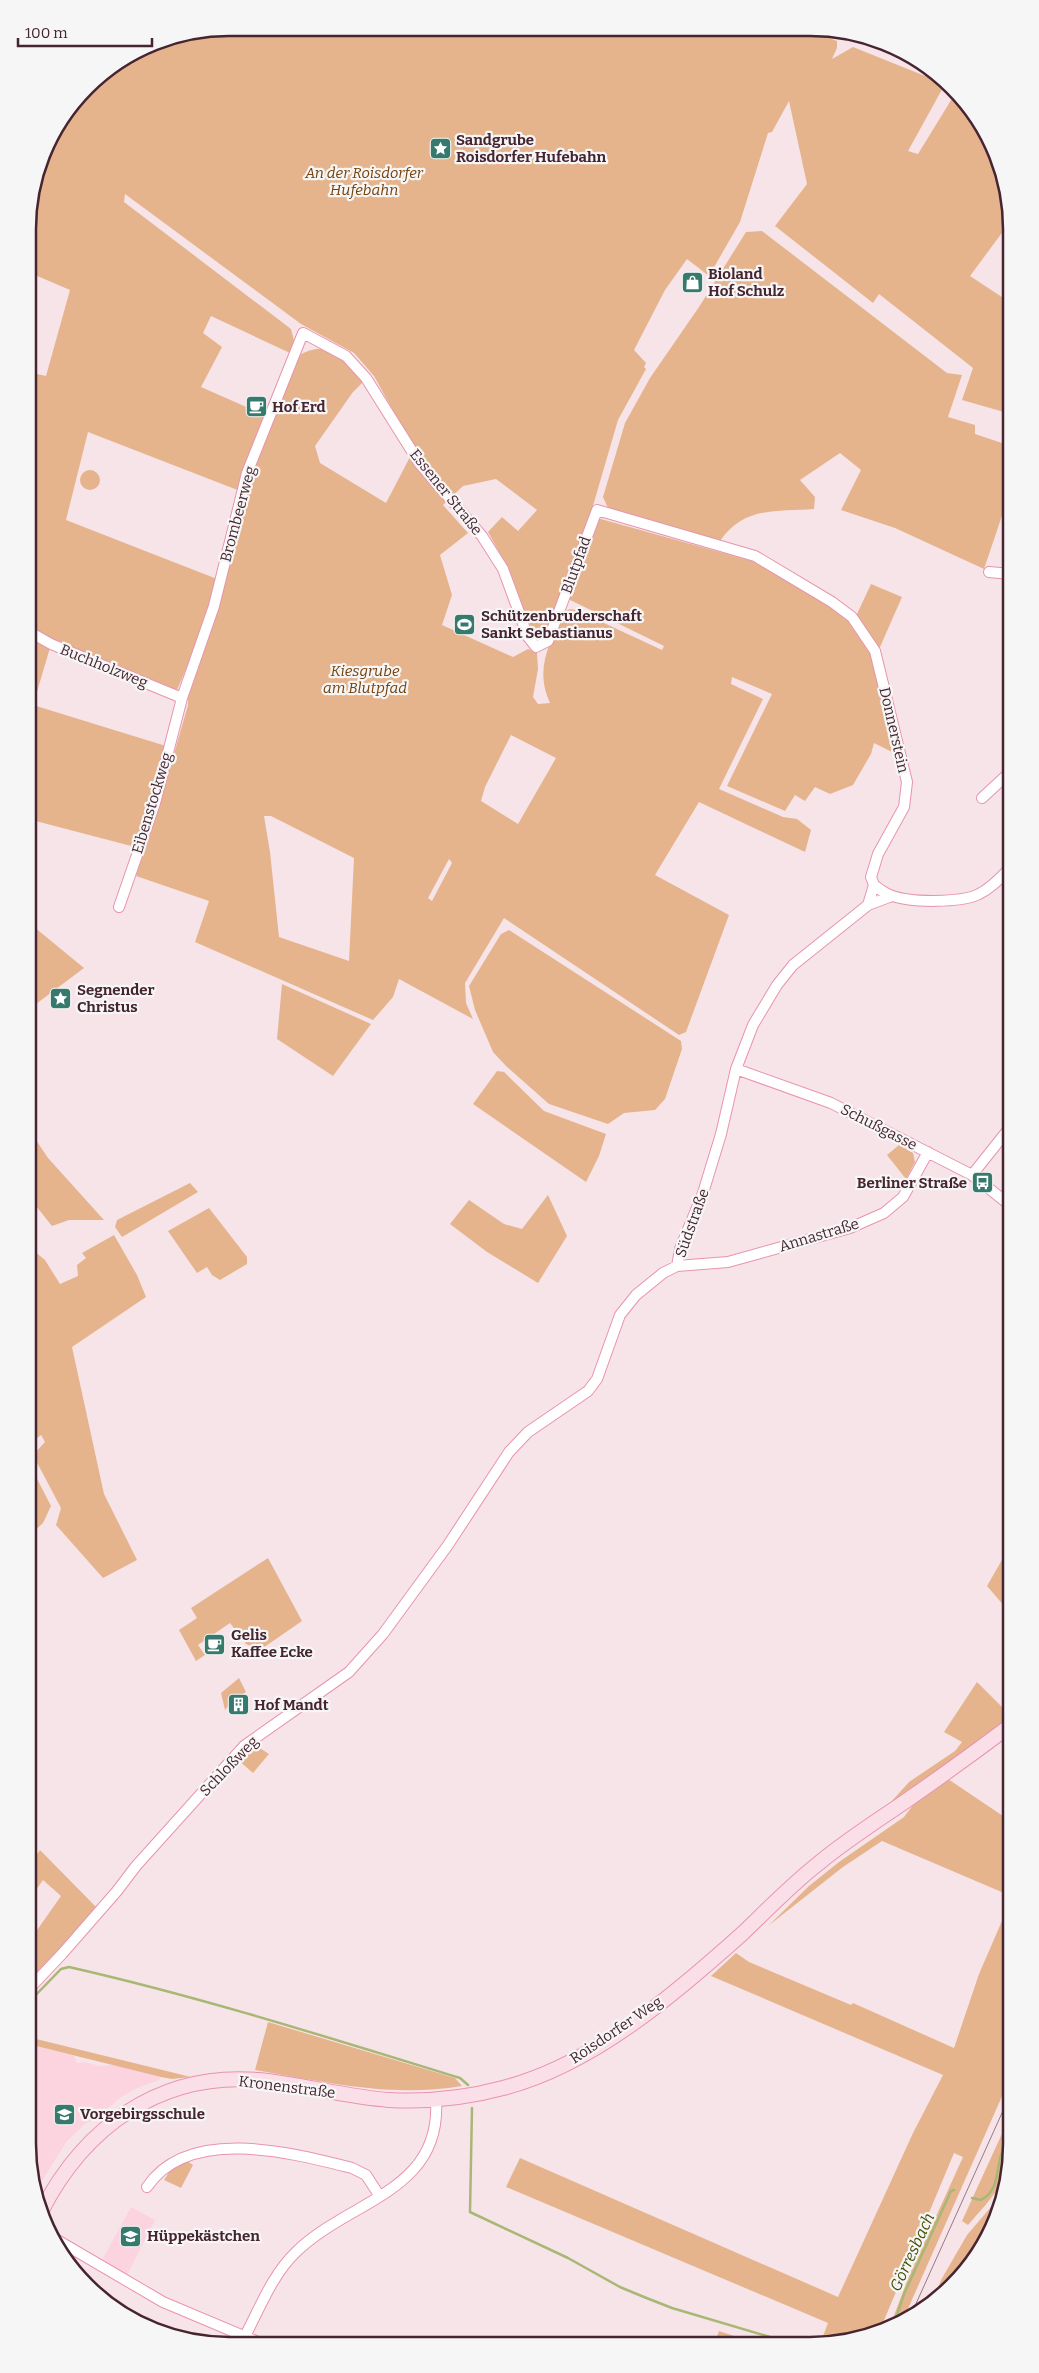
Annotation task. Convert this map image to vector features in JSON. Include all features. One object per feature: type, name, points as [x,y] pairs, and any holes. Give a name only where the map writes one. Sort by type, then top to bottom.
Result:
[{"type":"street","name":"Essener Straße","points":[[304,333],[346,356],[366,378],[420,464],[487,544],[503,569],[528,637],[536,647],[542,645]]},
{"type":"street","name":"Brombeerweg","points":[[182,698],[214,606],[247,473],[304,333]]},
{"type":"street","name":"Blutpfad","points":[[542,645],[548,641],[597,510]]},
{"type":"street","name":"Donnerstein","points":[[597,510],[755,556],[832,602],[852,617],[862,630],[875,651],[906,782],[904,807],[878,854],[871,877],[874,885],[868,905]]},
{"type":"street","points":[[990,572],[1003,573]]},
{"type":"street","name":"Buchholzweg","points":[[36,635],[52,644],[182,698]]},
{"type":"street","name":"Eibenstockweg","points":[[119,907],[154,803],[182,698]]},
{"type":"street","points":[[982,798],[1003,779]]},
{"type":"street","points":[[874,885],[892,896],[920,900],[961,900],[978,895],[993,885],[1003,875]]},
{"type":"street","points":[[736,1069],[753,1025],[777,986],[793,965],[868,905],[892,896]]},
{"type":"street","name":"Schußgasse","points":[[736,1069],[831,1102],[972,1175],[1003,1200]]},
{"type":"street","name":"Südstraße","points":[[506,1455],[528,1432],[588,1391],[597,1379],[620,1315],[636,1295],[663,1273],[677,1266],[680,1249],[703,1193],[736,1069]]},
{"type":"street","points":[[972,1175],[1003,1136]]},
{"type":"street","name":"Annastraße","points":[[677,1266],[728,1262],[850,1228],[884,1213],[903,1197],[928,1152]]},
{"type":"street","name":"Schloßweg","points":[[36,1981],[117,1892],[136,1866],[244,1746],[344,1676],[362,1660],[448,1545],[506,1455]]},
{"type":"street","name":"Roisdorfer Weg","points":[[436,2100],[500,2089],[531,2080],[603,2043],[692,1977],[835,1850],[1003,1731]]},
{"type":"street","name":"Kronenstraße","points":[[46,2203],[66,2168],[94,2137],[114,2120],[142,2102],[179,2088],[218,2080],[251,2080],[381,2100],[436,2100]]},
{"type":"street","points":[[65,2245],[163,2302],[245,2336],[275,2278],[290,2258],[316,2237],[414,2171],[428,2152],[435,2130],[436,2100]]},
{"type":"street","points":[[147,2187],[157,2172],[181,2159],[206,2151],[238,2148],[352,2168],[366,2176],[380,2195]]},
{"type":"shaded area","name":"Vorgebirgsschule","points":[[36,2046],[74,2056],[77,2063],[84,2062],[100,2066],[115,2065],[161,2077],[159,2080],[135,2089],[121,2097],[94,2120],[86,2123],[67,2141],[41,2183],[36,2143]]},
{"type":"shaded area","name":"Hüppekästchen","points":[[131,2207],[155,2220],[127,2275],[102,2260]]},
{"type":"green space","points":[[230,36],[828,37],[837,41],[837,48],[832,59],[853,47],[929,78],[942,89],[908,151],[918,154],[952,99],[955,102],[983,144],[996,180],[1001,204],[1003,231],[970,276],[1003,298],[1003,412],[962,400],[973,368],[879,294],[873,303],[775,226],[807,184],[789,101],[772,132],[768,133],[740,222],[709,276],[687,259],[665,290],[634,350],[646,363],[644,367],[646,369],[618,420],[590,516],[752,561],[829,605],[849,622],[857,614],[871,584],[902,597],[873,663],[892,752],[874,743],[871,754],[853,785],[830,794],[815,787],[805,801],[795,795],[785,811],[727,786],[772,694],[732,677],[731,684],[763,699],[719,789],[783,817],[797,819],[811,830],[805,852],[699,802],[655,875],[729,915],[686,1032],[679,1035],[504,918],[465,983],[466,1003],[473,1019],[399,979],[393,997],[373,1020],[195,942],[209,901],[136,876],[157,809],[147,806],[135,847],[36,821],[36,706],[166,746],[150,800],[160,803],[188,705],[188,693],[218,604],[247,498],[240,491],[88,432],[66,520],[217,579],[201,634],[177,690],[46,637],[36,629],[36,374],[46,376],[70,290],[36,275],[38,204],[43,180],[56,144],[84,102],[112,76],[144,56],[192,40]],"holes":[[[125,194],[301,324],[354,353],[374,376],[407,436],[410,457],[386,503],[320,463],[315,446],[353,392],[363,382],[349,365],[335,353],[327,350],[309,351],[298,356],[291,329],[124,202]],[[211,316],[290,353],[269,417],[201,387],[222,347],[203,333]],[[496,479],[537,510],[518,531],[502,517],[488,532],[508,568],[534,636],[543,639],[562,596],[664,646],[662,650],[576,610],[570,609],[564,612],[546,656],[543,678],[550,703],[538,704],[533,697],[538,669],[537,653],[528,649],[513,657],[442,625],[452,595],[440,555],[468,533],[443,505],[463,486]],[[511,735],[556,758],[518,824],[481,801],[485,787]],[[264,816],[271,816],[354,858],[349,961],[279,937],[270,852]],[[449,859],[452,863],[432,901],[428,898]]]},
{"type":"green space","points":[[762,231],[947,373],[962,375],[948,417],[975,425],[975,434],[1003,443],[1003,513],[984,569],[895,528],[841,510],[861,470],[840,453],[800,480],[815,497],[814,509],[774,511],[750,516],[729,530],[720,541],[608,508],[603,497],[625,423],[650,378],[699,307],[746,232]]},
{"type":"green space","points":[[90,470],[97,473],[100,480],[97,487],[90,490],[83,487],[80,480],[83,473]]},
{"type":"green space","points":[[36,639],[50,648],[36,695]]},
{"type":"green space","points":[[36,929],[84,968],[36,1004]]},
{"type":"green space","points":[[509,930],[681,1041],[682,1049],[665,1099],[655,1110],[624,1113],[608,1124],[549,1104],[493,1052],[475,1010],[469,986],[501,934]]},
{"type":"green space","points":[[282,984],[371,1024],[333,1076],[277,1039]]},
{"type":"green space","points":[[497,1071],[504,1072],[544,1111],[606,1134],[599,1156],[586,1182],[473,1104]]},
{"type":"green space","points":[[36,1140],[48,1158],[104,1220],[69,1220],[52,1226],[36,1206]]},
{"type":"green space","points":[[899,1145],[913,1153],[915,1162],[906,1179],[887,1155]]},
{"type":"green space","points":[[190,1183],[198,1192],[122,1237],[115,1227],[117,1220]]},
{"type":"green space","points":[[548,1195],[567,1236],[538,1283],[487,1252],[450,1224],[469,1200],[504,1224],[522,1229]]},
{"type":"green space","points":[[209,1208],[247,1257],[247,1264],[220,1280],[212,1275],[207,1267],[197,1273],[168,1231]]},
{"type":"green space","points":[[114,1235],[137,1275],[146,1297],[72,1347],[104,1494],[137,1560],[103,1578],[56,1525],[61,1508],[36,1461],[36,1452],[45,1442],[41,1435],[36,1439],[36,1253],[45,1260],[60,1284],[78,1276],[77,1265],[86,1258],[82,1253]]},
{"type":"green space","points":[[36,1477],[51,1506],[43,1523],[36,1530]]},
{"type":"green space","points":[[268,1558],[302,1621],[260,1650],[246,1644],[230,1623],[198,1645],[205,1655],[196,1661],[179,1630],[197,1618],[191,1608]]},
{"type":"green space","points":[[1003,1558],[1003,1605],[987,1586]]},
{"type":"green space","points":[[239,1678],[246,1692],[232,1701],[225,1710],[221,1693]]},
{"type":"green space","points":[[977,1682],[1003,1708],[1003,1723],[922,1784],[891,1802],[909,1782],[955,1751],[962,1742],[944,1732]]},
{"type":"green space","points":[[252,1743],[269,1754],[253,1773],[237,1759]]},
{"type":"green space","points":[[948,1779],[1003,1816],[1003,1893],[882,1841],[843,1867],[768,1926],[809,1886],[839,1862],[904,1817],[916,1801]]},
{"type":"green space","points":[[40,1850],[97,1908],[36,1976],[36,1932],[61,1896],[43,1880],[36,1890],[36,1856]]},
{"type":"green space","points":[[1003,1918],[1003,2094],[907,2310],[895,2317],[893,2318],[909,2276],[963,2157],[954,2153],[883,2322],[847,2333],[823,2336],[828,2323],[506,2187],[520,2158],[838,2297],[913,2133],[943,2075],[711,1976],[736,1953],[749,1962],[851,2005],[853,2003],[954,2048],[979,1974]]},
{"type":"green space","points":[[268,2022],[455,2078],[462,2086],[409,2090],[383,2089],[333,2084],[255,2070]]},
{"type":"green space","points":[[36,2039],[191,2077],[172,2079],[36,2046]]},
{"type":"green space","points":[[1003,2131],[1001,2169],[997,2191],[968,2225],[962,2221]]},
{"type":"green space","points":[[187,2161],[193,2165],[181,2188],[164,2180],[170,2171]]},
{"type":"green space","points":[[992,2206],[983,2229],[970,2251],[955,2271],[938,2288],[941,2280],[967,2235]]},
{"type":"green space","points":[[719,2331],[737,2337],[717,2337]]},
{"type":"waterway","points":[[36,1995],[61,1969],[69,1967],[168,1991],[265,2019],[460,2078],[468,2085]]},
{"type":"waterway","points":[[472,2108],[470,2212],[568,2258],[620,2287],[672,2308],[770,2337]]},
{"type":"waterway","name":"Görresbach","points":[[972,2198],[981,2200],[991,2191],[996,2180],[1002,2152]]},
{"type":"waterway","name":"Görresbach","points":[[897,2316],[904,2294],[951,2191],[954,2190]]},
{"type":"tram line","points":[[915,2305],[1003,2111]]},
{"type":"place","name":"Sandgrube Roisdorfer Hufebahn","points":[[440,149]]},
{"type":"place","name":"Bioland Hof Schulz","points":[[692,283]]},
{"type":"place","name":"Hof Erd","points":[[256,407]]},
{"type":"place","name":"Schützenbruderschaft Sankt Sebastianus","points":[[465,625]]},
{"type":"place","name":"Segnender Christus","points":[[61,999]]},
{"type":"place","name":"Berliner Straße","points":[[983,1183]]},
{"type":"place","name":"Gelis Kaffee Ecke","points":[[215,1644]]},
{"type":"place","name":"Hof Mandt","points":[[238,1705]]},
{"type":"place","name":"Vorgebirgsschule","points":[[64,2114]]},
{"type":"place","name":"Hüppekästchen","points":[[131,2236]]},
{"type":"park label","name":"An der Roisdorfer Hufebahn","points":[[364,182]]},
{"type":"park label","name":"Kiesgrube am Blutpfad","points":[[365,680]]}]
